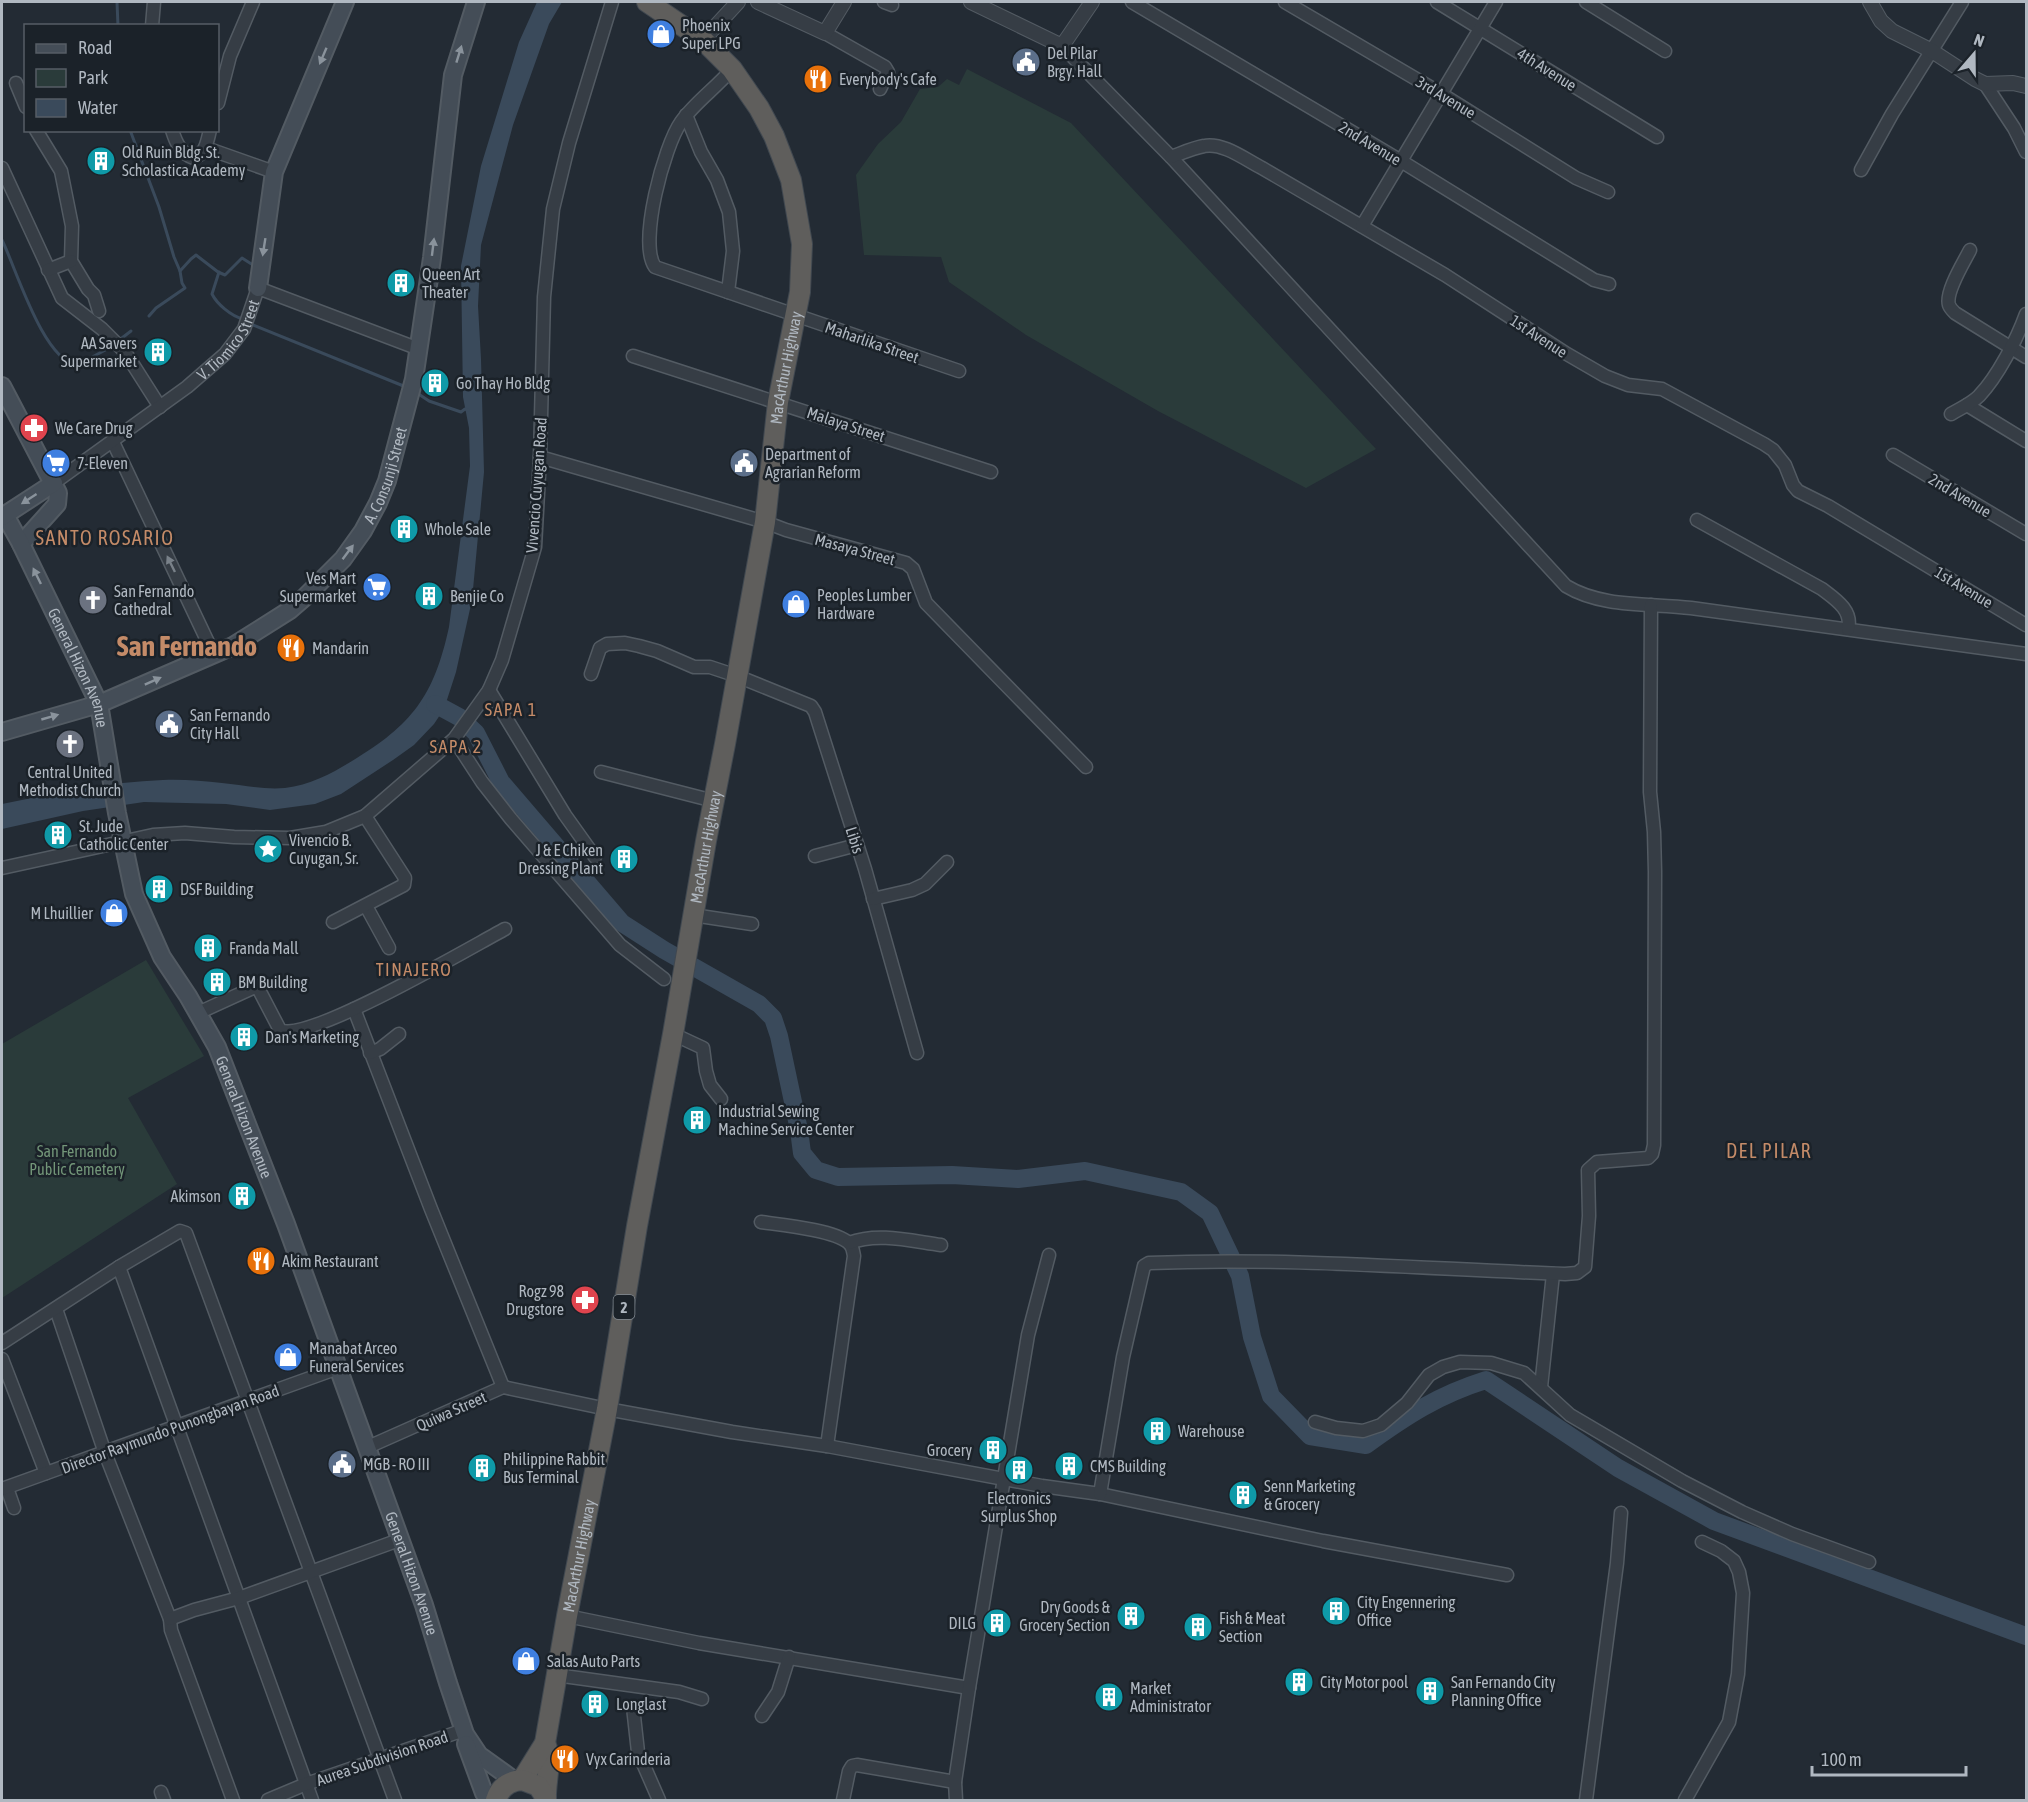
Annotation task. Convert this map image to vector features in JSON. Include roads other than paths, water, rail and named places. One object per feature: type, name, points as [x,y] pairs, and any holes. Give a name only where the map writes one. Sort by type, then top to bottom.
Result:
[{"type":"highway","name":"MacArthur Highway","points":[[496,1800],[505,1785],[519,1780],[545,1743],[607,1409],[641,1199],[673,1034],[673,983],[689,941],[765,522],[778,402],[796,316],[802,244],[791,180],[774,136],[759,108],[732,69],[703,40],[647,2]]},
{"type":"highway","name":"MacArthur Highway","points":[[545,1743],[549,1762],[546,1799]]},
{"type":"highway","name":"MacArthur Highway","points":[[519,1780],[538,1786],[546,1799]]},
{"type":"main road","name":"V. Tiomico Street","points":[[258,288],[274,172],[345,2]]},
{"type":"main road","name":"A. Consunji Street","points":[[2,732],[99,704],[233,646],[290,610],[343,559],[363,531],[387,481],[410,393],[419,349],[453,75],[476,2]]},
{"type":"main road","points":[[2,386],[58,493],[57,504],[21,544]]},
{"type":"main road","name":"V. Tiomico Street","points":[[3,516],[54,483]]},
{"type":"main road","name":"General Hizon Avenue","points":[[3,516],[21,544],[99,704],[122,841],[134,894],[162,957],[198,1012],[217,1047],[286,1224],[368,1448],[424,1605],[465,1732],[479,1755],[519,1780]]},
{"type":"main road","name":"General Hizon Avenue","points":[[465,1732],[470,1757],[489,1800]]},
{"type":"street","points":[[152,24],[154,2]]},
{"type":"street","points":[[219,99],[230,56],[254,2]]},
{"type":"street","name":"Vivencio Cuyugan Road","points":[[2,868],[153,835],[185,833],[290,838],[326,832],[365,816],[455,738],[489,690],[515,621],[535,547],[544,297],[552,209],[569,143],[612,2]]},
{"type":"street","points":[[703,40],[738,2]]},
{"type":"street","points":[[758,2],[825,33],[885,67],[888,72],[880,89]]},
{"type":"street","points":[[825,33],[844,2]]},
{"type":"street","points":[[971,2],[1062,46],[1171,157],[1566,586],[1596,599],[1680,607],[2026,654]]},
{"type":"street","points":[[1062,46],[1092,2]]},
{"type":"street","name":"2nd Avenue","points":[[1132,2],[1401,161],[1594,280],[1609,284]]},
{"type":"street","name":"3rd Avenue","points":[[1285,2],[1440,93],[1576,178],[1608,192]]},
{"type":"street","name":"4th Avenue","points":[[1437,2],[1657,137]]},
{"type":"street","points":[[1362,226],[1496,2]]},
{"type":"street","points":[[1586,2],[1665,51]]},
{"type":"street","points":[[1870,2],[1881,21],[1892,31],[1932,51],[1985,84],[2026,152]]},
{"type":"street","points":[[1861,170],[1892,114],[1962,2]]},
{"type":"street","points":[[728,292],[733,251],[729,212],[717,180],[701,152],[686,115],[719,85],[732,69]]},
{"type":"street","points":[[16,83],[24,102]]},
{"type":"street","points":[[1985,84],[2013,83],[2026,86]]},
{"type":"street","name":"Maharlika Street","points":[[686,115],[678,125],[660,172],[649,240],[651,262],[655,267],[958,371]]},
{"type":"street","points":[[37,132],[61,171],[72,226],[70,261],[93,295],[99,311]]},
{"type":"street","points":[[173,132],[186,156],[194,158],[201,155],[206,148],[210,132]]},
{"type":"street","name":"1st Avenue","points":[[1171,157],[1205,146],[1218,147],[1262,168],[1445,275],[1605,376],[1628,385],[1662,389],[1773,450],[1785,465],[1798,491],[1828,506],[2026,625]]},
{"type":"street","points":[[206,148],[274,172]]},
{"type":"street","points":[[2,168],[62,298],[125,352],[160,407]]},
{"type":"street","points":[[1970,250],[1952,285],[1949,305],[1955,313],[2026,357]]},
{"type":"street","points":[[48,270],[70,261]]},
{"type":"street","points":[[258,288],[419,349]]},
{"type":"street","name":"V. Tiomico Street","points":[[54,483],[160,407],[225,354],[247,322],[258,288]]},
{"type":"street","points":[[1951,414],[1967,405],[1986,387],[2010,348],[2026,314]]},
{"type":"street","name":"Malaya Street","points":[[633,356],[991,471]]},
{"type":"street","points":[[1967,405],[2026,441]]},
{"type":"street","points":[[113,442],[214,655]]},
{"type":"street","name":"2nd Avenue","points":[[1893,455],[2026,534]]},
{"type":"street","name":"Masaya Street","points":[[540,457],[906,563],[914,569],[926,603],[1086,766]]},
{"type":"street","points":[[1697,520],[1822,589],[1837,600],[1846,612],[1850,621],[1848,629]]},
{"type":"street","points":[[1100,1494],[1123,1357],[1144,1266],[1149,1263],[1194,1261],[1271,1263],[1553,1274],[1577,1273],[1585,1267],[1589,1216],[1588,1174],[1591,1166],[1597,1161],[1648,1158],[1652,1154],[1654,1145],[1655,872],[1650,751],[1651,605]]},
{"type":"street","name":"Libis","points":[[591,674],[600,648],[607,644],[625,643],[657,651],[694,667],[710,667],[737,676],[811,706],[815,712],[873,899],[918,1053]]},
{"type":"street","points":[[489,690],[565,815],[595,857]]},
{"type":"street","points":[[455,738],[482,782],[511,819],[620,945],[673,983]]},
{"type":"street","points":[[602,772],[714,801]]},
{"type":"street","points":[[333,922],[366,906],[406,882],[365,816]]},
{"type":"street","points":[[814,856],[856,845]]},
{"type":"street","points":[[873,899],[912,890],[925,884],[947,862]]},
{"type":"street","points":[[366,906],[389,948]]},
{"type":"street","points":[[693,915],[752,924]]},
{"type":"street","points":[[198,1012],[257,986],[278,1026],[285,1032],[310,1027],[354,1009],[505,929]]},
{"type":"street","points":[[354,1009],[503,1387]]},
{"type":"street","points":[[370,1053],[380,1049],[399,1034]]},
{"type":"street","points":[[673,1034],[703,1048],[710,1085],[721,1099]]},
{"type":"street","points":[[761,1222],[801,1228],[840,1238],[849,1243],[853,1249],[854,1256],[827,1446]]},
{"type":"street","points":[[2,1343],[119,1267],[180,1231],[186,1233],[395,1800]]},
{"type":"street","points":[[849,1243],[874,1236],[941,1245]]},
{"type":"street","points":[[956,1800],[956,1782],[969,1688],[1028,1335],[1049,1255]]},
{"type":"street","points":[[119,1267],[312,1800]]},
{"type":"street","points":[[1540,1387],[1553,1274]]},
{"type":"street","points":[[56,1309],[105,1453],[170,1619],[171,1630],[233,1800]]},
{"type":"street","points":[[2,1359],[46,1473]]},
{"type":"street","points":[[1315,1422],[1336,1428],[1363,1431],[1381,1425],[1407,1402],[1429,1375],[1443,1367],[1460,1362],[1491,1363],[1524,1373],[1570,1414],[1682,1481],[1742,1512],[1792,1534],[1869,1562]]},
{"type":"street","name":"Director Raymundo Punongbayan Road","points":[[4,1488],[338,1368]]},
{"type":"street","name":"Quiwa Street","points":[[368,1448],[503,1387],[732,1432],[827,1446],[1004,1480],[1100,1494],[1323,1541],[1507,1575]]},
{"type":"street","points":[[4,1488],[14,1508]]},
{"type":"street","points":[[1586,1800],[1617,1563],[1621,1513]]},
{"type":"street","points":[[170,1619],[239,1598],[399,1540]]},
{"type":"street","points":[[1685,1800],[1729,1722],[1738,1674],[1743,1593],[1739,1572],[1734,1561],[1721,1551],[1702,1542]]},
{"type":"street","points":[[567,1616],[699,1643],[969,1688]]},
{"type":"street","points":[[762,1716],[778,1692],[789,1658]]},
{"type":"street","points":[[556,1675],[679,1692],[702,1699]]},
{"type":"street","points":[[633,1707],[638,1752],[658,1800]]},
{"type":"street","name":"Aurea Subdivision Road","points":[[268,1800],[306,1784],[465,1732]]},
{"type":"street","points":[[843,1800],[849,1771],[852,1766],[857,1765],[956,1782]]},
{"type":"water","points":[[537,2],[562,2],[549,24],[513,125],[481,245],[478,306],[484,472],[472,600],[456,672],[444,709],[434,724],[414,745],[341,794],[315,804],[270,810],[226,804],[144,802],[83,811],[2,829],[2,804],[102,786],[170,780],[269,788],[285,788],[303,784],[336,770],[373,748],[405,721],[428,690],[443,651],[449,627],[470,466],[469,428],[463,397],[461,266],[481,166],[519,42]]},
{"type":"waterway","points":[[117,2],[118,24]]},
{"type":"waterway","points":[[131,132],[159,207],[185,288],[156,308],[149,316]]},
{"type":"waterway","points":[[2,240],[42,331],[65,359],[77,365],[113,346]]},
{"type":"waterway","points":[[180,271],[196,255],[225,275],[242,258],[253,265]]},
{"type":"waterway","points":[[219,272],[212,294],[225,309],[243,319]]},
{"type":"waterway","points":[[248,323],[406,387]]},
{"type":"waterway","points":[[118,341],[131,331]]},
{"type":"waterway","points":[[417,393],[429,401],[461,412],[468,410]]},
{"type":"waterway","points":[[435,704],[459,717],[476,733],[501,782],[622,923],[664,950],[759,1004],[773,1018],[779,1036],[802,1153],[816,1170],[838,1177],[952,1175],[1018,1179],[1085,1171],[1181,1192],[1210,1213],[1240,1276],[1252,1337],[1271,1396],[1310,1436],[1366,1445],[1423,1407],[1453,1392],[1486,1380],[1618,1468],[1714,1521],[2026,1636]]},
{"type":"place","name":"Phoenix Super LPG","points":[[661,34]]},
{"type":"place","name":"Del Pilar Brgy. Hall","points":[[1026,62]]},
{"type":"place","name":"Everybody's Cafe","points":[[818,79]]},
{"type":"place","name":"Old Ruin Bldg. St. Scholastica Academy","points":[[101,161]]},
{"type":"place","name":"Queen Art Theater","points":[[401,283]]},
{"type":"place","name":"AA Savers Supermarket","points":[[158,352]]},
{"type":"place","name":"Go Thay Ho Bldg","points":[[435,383]]},
{"type":"place","name":"We Care Drug","points":[[34,428]]},
{"type":"place","name":"7-Eleven","points":[[56,463]]},
{"type":"place","name":"Department of Agrarian Reform","points":[[744,463]]},
{"type":"place","name":"Whole Sale","points":[[404,529]]},
{"type":"place","name":"Ves Mart Supermarket","points":[[377,587]]},
{"type":"place","name":"Benjie Co","points":[[429,596]]},
{"type":"place","name":"San Fernando Cathedral","points":[[93,600]]},
{"type":"place","name":"Peoples Lumber Hardware","points":[[796,604]]},
{"type":"place","name":"Mandarin","points":[[291,648]]},
{"type":"place","name":"San Fernando City Hall","points":[[169,724]]},
{"type":"place","name":"Central United Methodist Church","points":[[70,744]]},
{"type":"place","name":"St. Jude Catholic Center","points":[[58,835]]},
{"type":"place","name":"Vivencio B. Cuyugan, Sr.","points":[[268,849]]},
{"type":"place","name":"J & E Chiken Dressing Plant","points":[[624,859]]},
{"type":"place","name":"DSF Building","points":[[159,889]]},
{"type":"place","name":"M Lhuillier","points":[[114,913]]},
{"type":"place","name":"Franda Mall","points":[[208,948]]},
{"type":"place","name":"BM Building","points":[[217,982]]},
{"type":"place","name":"Dan's Marketing","points":[[244,1037]]},
{"type":"place","name":"Industrial Sewing Machine Service Center","points":[[697,1120]]},
{"type":"place","name":"Akimson","points":[[242,1196]]},
{"type":"place","name":"Akim Restaurant","points":[[261,1261]]},
{"type":"place","name":"Rogz 98 Drugstore","points":[[585,1300]]},
{"type":"place","name":"Manabat Arceo Funeral Services","points":[[288,1357]]},
{"type":"place","name":"Warehouse","points":[[1157,1431]]},
{"type":"place","name":"Grocery","points":[[993,1450]]},
{"type":"place","name":"MGB - RO III","points":[[342,1464]]},
{"type":"place","name":"CMS Building","points":[[1069,1466]]},
{"type":"place","name":"Philippine Rabbit Bus Terminal","points":[[482,1468]]},
{"type":"place","name":"Electronics Surplus Shop","points":[[1019,1470]]},
{"type":"place","name":"Senn Marketing & Grocery","points":[[1243,1495]]},
{"type":"place","name":"City Engennering Office","points":[[1336,1611]]},
{"type":"place","name":"Dry Goods & Grocery Section","points":[[1131,1616]]},
{"type":"place","name":"DILG","points":[[997,1623]]},
{"type":"place","name":"Fish & Meat Section","points":[[1198,1627]]},
{"type":"place","name":"Salas Auto Parts","points":[[526,1661]]},
{"type":"place","name":"City Motor pool","points":[[1299,1682]]},
{"type":"place","name":"San Fernando City Planning Office","points":[[1430,1691]]},
{"type":"place","name":"Market Administrator","points":[[1109,1697]]},
{"type":"place","name":"Longlast","points":[[595,1704]]},
{"type":"place","name":"Vyx Carinderia","points":[[565,1759]]},
{"type":"district","name":"SANTO ROSARIO","points":[[105,537]]},
{"type":"district","name":"San Fernando","points":[[187,646]]},
{"type":"district","name":"SAPA 1","points":[[511,709]]},
{"type":"district","name":"SAPA 2","points":[[456,746]]},
{"type":"district","name":"TINAJERO","points":[[414,969]]},
{"type":"district","name":"DEL PILAR","points":[[1769,1150]]},
{"type":"park label","name":"San Fernando Public Cemetery","points":[[77,1160]]}]
